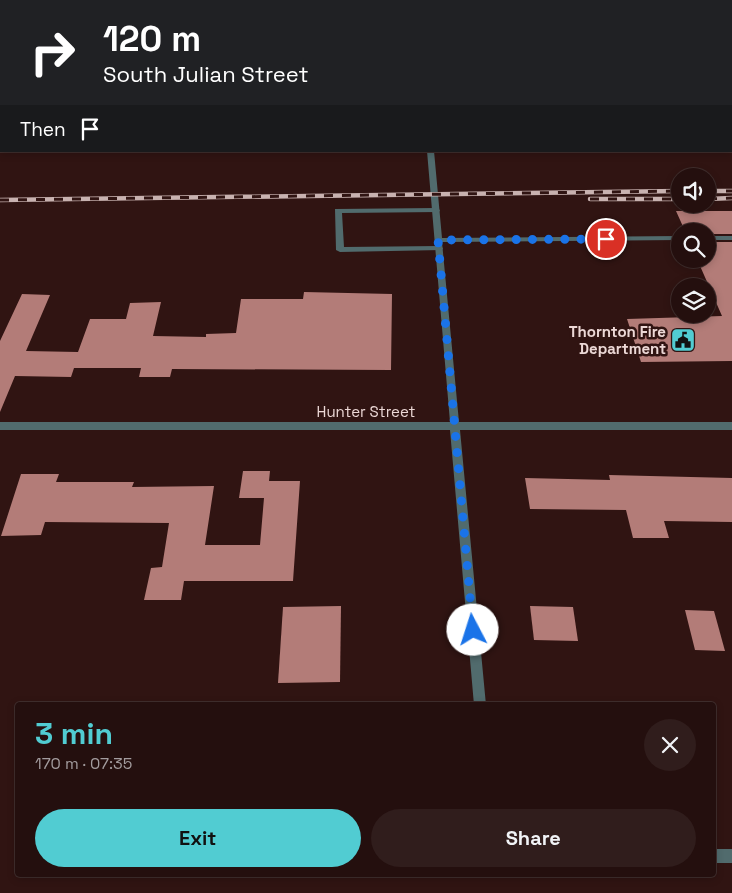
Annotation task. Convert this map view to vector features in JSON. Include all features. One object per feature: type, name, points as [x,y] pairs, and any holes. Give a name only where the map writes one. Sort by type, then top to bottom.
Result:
[{"type":"street","points":[[430,152],[480,702]]},
{"type":"street","points":[[436,210],[338,211],[340,250],[438,244],[671,238]]},
{"type":"street","points":[[716,238],[732,238]]},
{"type":"street","name":"Hunter Street","points":[[0,426],[732,426]]},
{"type":"street","points":[[716,856],[731,859]]},
{"type":"building","points":[[732,211],[732,234],[716,234],[716,223],[681,223],[677,213]]},
{"type":"building","name":"Thornton Fire Department","points":[[716,242],[732,242],[732,361],[641,362],[627,319],[671,318],[671,323],[716,323],[716,316],[722,316],[716,302],[716,278],[705,278],[701,268],[716,268]]},
{"type":"building","points":[[304,292],[392,294],[391,370],[172,369],[170,377],[139,377],[141,368],[74,368],[71,377],[15,376],[0,412],[0,341],[22,294],[50,295],[26,351],[78,352],[90,319],[126,319],[130,303],[161,302],[153,336],[206,337],[206,334],[236,333],[241,299],[303,299]]},
{"type":"building","points":[[243,471],[270,471],[269,481],[300,481],[293,581],[184,581],[181,600],[144,600],[151,568],[162,567],[169,523],[45,522],[41,535],[1,536],[21,474],[59,474],[56,482],[134,482],[132,487],[214,486],[205,545],[260,545],[264,498],[239,498]]},
{"type":"building","points":[[609,475],[732,478],[732,522],[664,521],[669,538],[633,538],[626,510],[530,509],[525,478],[610,480]]},
{"type":"building","points":[[341,606],[340,682],[278,683],[283,607]]},
{"type":"building","points":[[530,606],[573,607],[578,641],[534,640]]},
{"type":"building","points":[[685,610],[714,611],[725,651],[695,650]]},
{"type":"railway","points":[[0,200],[671,191]]},
{"type":"railway","points":[[716,191],[732,191]]},
{"type":"railway","points":[[716,199],[732,198]]},
{"type":"railway","points":[[590,199],[671,199]]},
{"type":"place","name":"Thornton Fire Department","points":[[683,340]]},
{"type":"route","points":[[473,630],[438,240],[606,239]]}]
